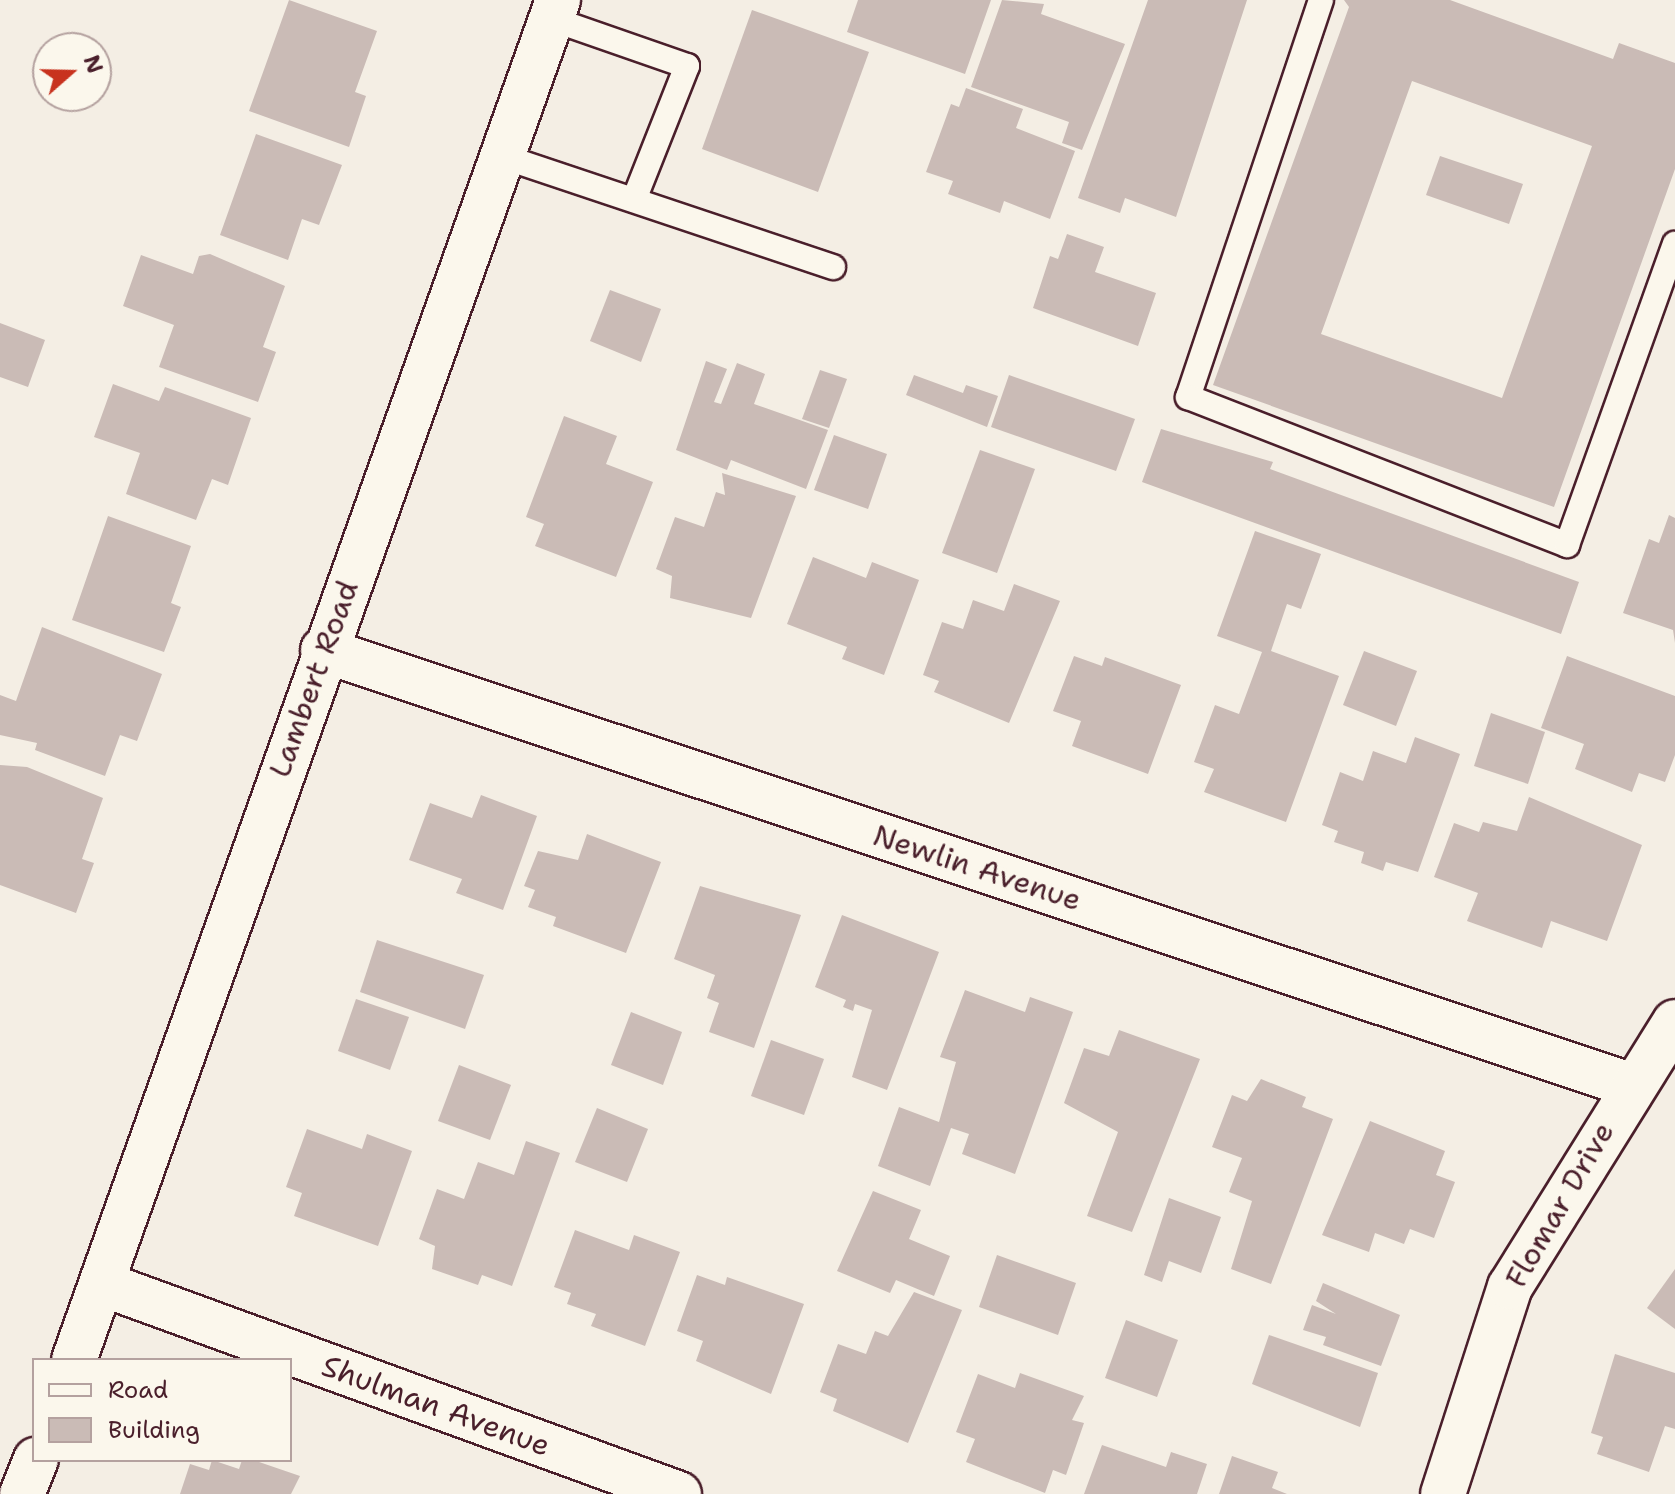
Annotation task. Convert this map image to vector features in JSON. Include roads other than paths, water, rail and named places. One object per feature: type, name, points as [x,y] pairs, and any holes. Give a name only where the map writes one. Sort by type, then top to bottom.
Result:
[{"type":"street","name":"Lambert Road","points":[[75,1358],[323,650],[504,157],[555,9]]},
{"type":"street","name":"Newlin Avenue","points":[[323,650],[1630,1085]]},
{"type":"street","name":"Flomar Drive","points":[[1443,1494],[1510,1287],[1630,1085],[1675,1022]]},
{"type":"street","name":"Shulman Avenue","points":[[103,1284],[679,1494]]},
{"type":"street","points":[[22,1494],[35,1462]]},
{"type":"lane","points":[[1321,0],[1188,397],[1567,545],[1675,244]]},
{"type":"lane","points":[[555,9],[687,66],[634,200]]},
{"type":"lane","points":[[504,157],[833,267]]}]
